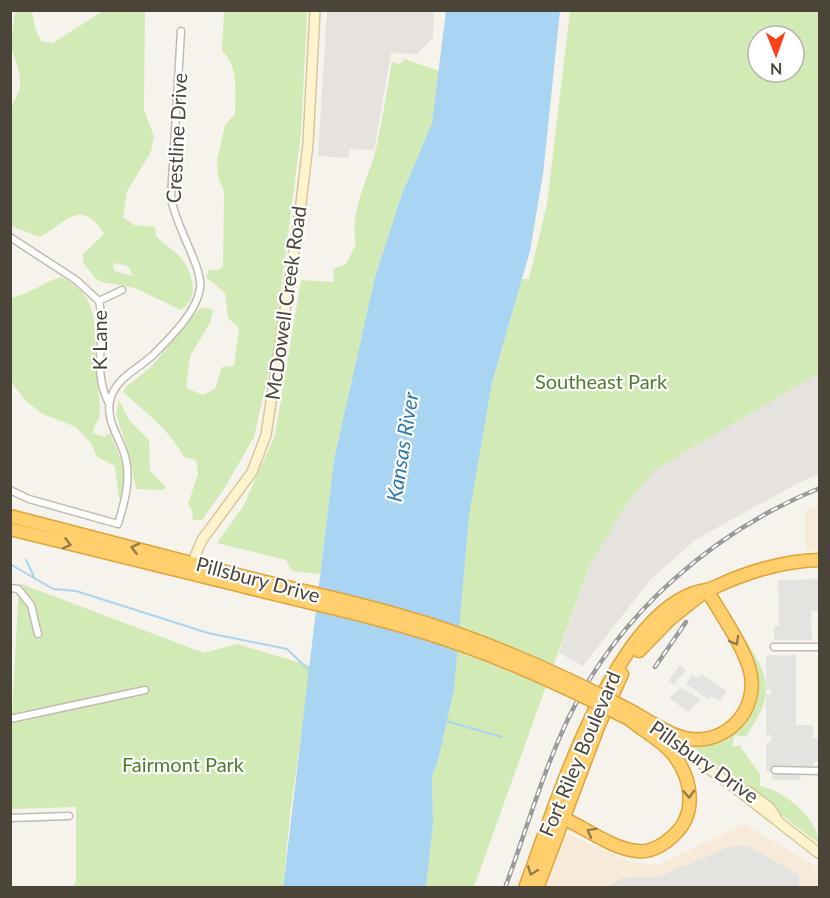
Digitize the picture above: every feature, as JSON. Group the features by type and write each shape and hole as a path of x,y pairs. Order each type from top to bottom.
{"highway":[{"name":"Pillsbury Drive","path":"10,516 190,568"},
{"name":"Pillsbury Drive","path":"10,529 248,582 423,632 479,651 631,716"},
{"name":"Fort Riley Boulevard","path":"525,888 616,684 648,640 707,590 747,572 778,564 819,560"},
{"path":"631,716 678,736 697,739 718,736 737,724 745,713 753,683 749,665 707,590"},
{"path":"558,817 614,844 638,851 655,848 682,828 690,799 688,780 672,753 631,716"},
{"name":"Fort Riley Boulevard","path":"537,888 558,817"}],"street":[{"name":"McDowell Creek Road","path":"190,568 202,540 249,479 266,435 308,144 315,10"},
{"name":"Crestline Drive","path":"110,402 113,390 123,378 153,355 186,317 196,302 200,288 199,277 174,216 171,197 181,30"},
{"path":"10,237 76,280 99,301"},
{"name":"K Lane","path":"110,402 100,381 102,323 99,301 122,290"},
{"path":"10,490 29,500 118,524 128,486 127,467 109,414 110,402"},
{"path":"10,588 18,589 31,605 38,634"},
{"path":"774,647 819,647"},
{"path":"10,719 145,690"},
{"name":"Pillsbury Drive","path":"631,716 766,814 777,819 819,854"},
{"path":"775,770 819,771"},
{"path":"10,818 69,816"}],"shaded area":[{"path":"327,11 434,11 433,38 417,54 391,53 374,150 349,149 349,158 318,156"},
{"path":"819,373 819,474 798,483 695,540 650,580 583,666 559,653 588,569 625,506 655,470"},
{"path":"819,505 819,551 805,551 805,511"},
{"path":"819,579 819,611 811,611 812,640 774,640 774,626 779,626 778,580"},
{"path":"766,655 796,655 796,725 813,725 813,738 819,738 819,762 814,762 814,774 801,774 800,780 772,780 772,772 766,772 766,743 771,742 771,735 766,735 766,694 771,694 771,689 766,689"},
{"path":"680,665 686,670 674,685 668,681"},
{"path":"692,674 698,678 701,674 727,691 720,701 711,696 708,699 686,684"},
{"path":"681,687 701,700 688,712 669,698"},
{"path":"744,824 819,868 819,887 542,888 565,833 631,862 658,865"},
{"path":"731,846 748,846 799,875 799,887 608,887 622,878 658,877"}],"green space":[{"path":"15,11 32,11 35,28 41,41 53,43 103,11 145,11 144,110 154,136 151,152 127,191 123,217 134,225 155,227 156,236 186,265 192,279 193,293 187,305 181,310 135,288 102,282 95,278 83,262 83,254 104,234 88,217 73,216 40,237 11,226 11,108 20,88 20,76 11,45","holes":["115,263 128,266 133,276 115,271 113,266"]},
{"path":"224,11 307,11 301,133 273,353 254,437 224,489 202,520 193,520 192,510 188,504 198,474 196,460 184,457 172,438 123,392 151,367 200,308 213,309 210,323 190,356 186,388 203,395 215,389 222,367 234,366 239,328 228,318 225,293 206,277 209,270 219,270 223,266 224,192 218,176 217,161 225,125 235,114 234,72 222,51"},
{"name":"Southeast Park","path":"570,11 819,11 819,373 655,470 625,506 588,569 474,887 426,888 433,824 432,776 438,761 454,690 469,516 492,383 522,279 529,279 547,204"},
{"path":"405,59 439,71 432,123 402,194 375,277 334,459 320,574 292,571 286,560 217,543 243,507 275,435 301,280 334,282 333,269 346,264 356,244 357,208 376,149 392,62 399,64"},
{"path":"60,277 82,292 93,313 100,412 93,433 104,437 110,433 124,474 122,498 119,498 115,466 97,457 91,443 76,427 41,413 26,401 11,382 10,298"},
{"path":"119,400 129,420 149,440 150,471 166,487 163,490 136,489 128,450 116,415"},
{"name":"Fairmont Park","path":"19,583 204,653 237,644 311,666 290,814 283,887 72,887 76,882 76,807 11,809 11,735"},
{"path":"726,614 755,655 765,679 766,691 764,703 746,737 735,735 732,747 739,745 760,774 760,786 779,793 807,816 817,834 819,844 690,745 714,743 730,736 743,724 754,706 757,693 753,666"}],"water":[{"name":"Kansas River","path":"446,11 560,11 543,174 530,251 492,383 469,516 454,690 438,761 432,776 433,824 426,887 283,888 334,459 375,277 402,194 432,123"}],"waterway":[{"path":"26,560 35,579"},
{"path":"10,564 53,589 76,591 208,633 287,649 311,672"},
{"path":"446,721 502,737"}],"railway":[{"path":"505,888 543,780 569,717 590,679 614,643 642,610 707,552 743,527 820,488"},
{"path":"655,667 686,622"}]}
